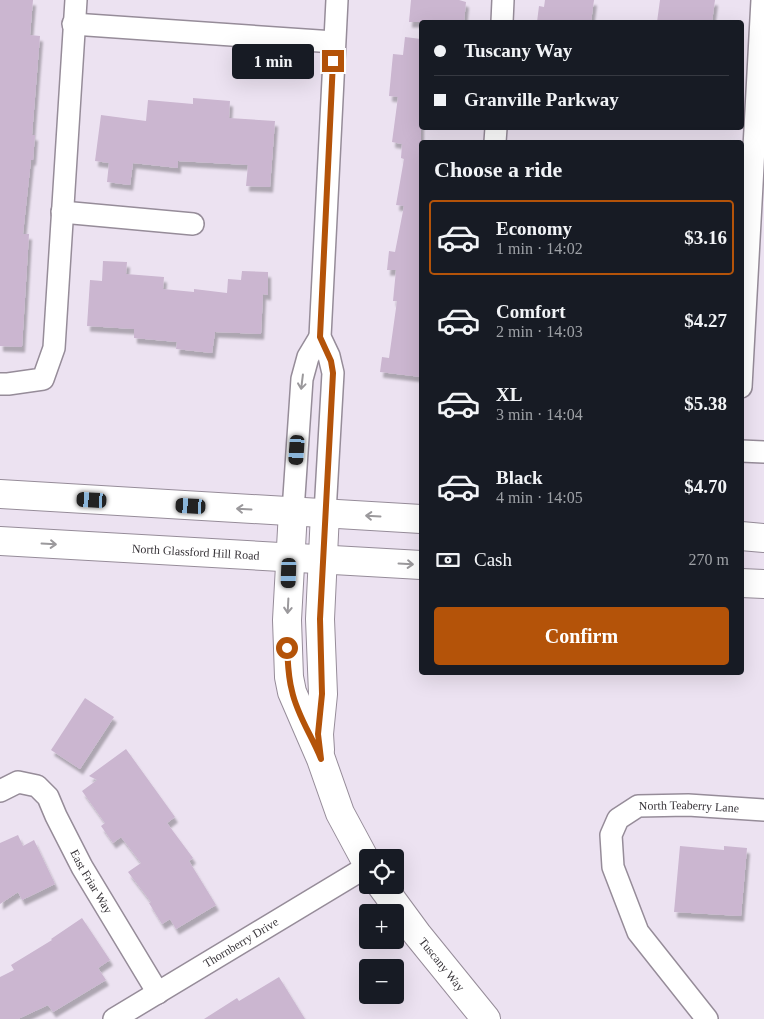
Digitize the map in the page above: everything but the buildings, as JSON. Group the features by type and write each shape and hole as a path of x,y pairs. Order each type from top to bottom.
{"main road":[{"path":"0,494 419,519"},
{"path":"293,511 287,620 289,677 297,708 321,759 340,813 359,849"},
{"path":"321,759 318,734 322,694 320,641 325,513"},
{"path":"744,536 764,538"},
{"name":"North Glassford Hill Road","path":"0,541 419,565"},
{"path":"744,583 764,584"},
{"name":"Tuscany Way","path":"388,894 417,934 486,1019"}],"street":[{"path":"0,384 43,379 54,348 76,0"},
{"path":"325,513 333,373 331,361 320,337 337,0"},
{"path":"502,20 504,0"},
{"path":"744,332 762,0"},
{"path":"73,24 334,42"},
{"path":"62,212 194,224"},
{"path":"293,511 302,379 308,357 320,337"},
{"path":"744,451 764,452"},
{"name":"East Friar Way","path":"9,786 37,786 48,797 82,867 158,993"},
{"name":"North Teaberry Lane","path":"707,1019 638,932 613,867 611,835 618,819 638,806 688,805 764,810"},
{"name":"Thornberry Drive","path":"114,1019 359,871"}],"route":[{"path":"287,648 292,692 297,708 321,759 318,734 322,708 320,619 333,373 331,361 320,337 333,61"}]}
